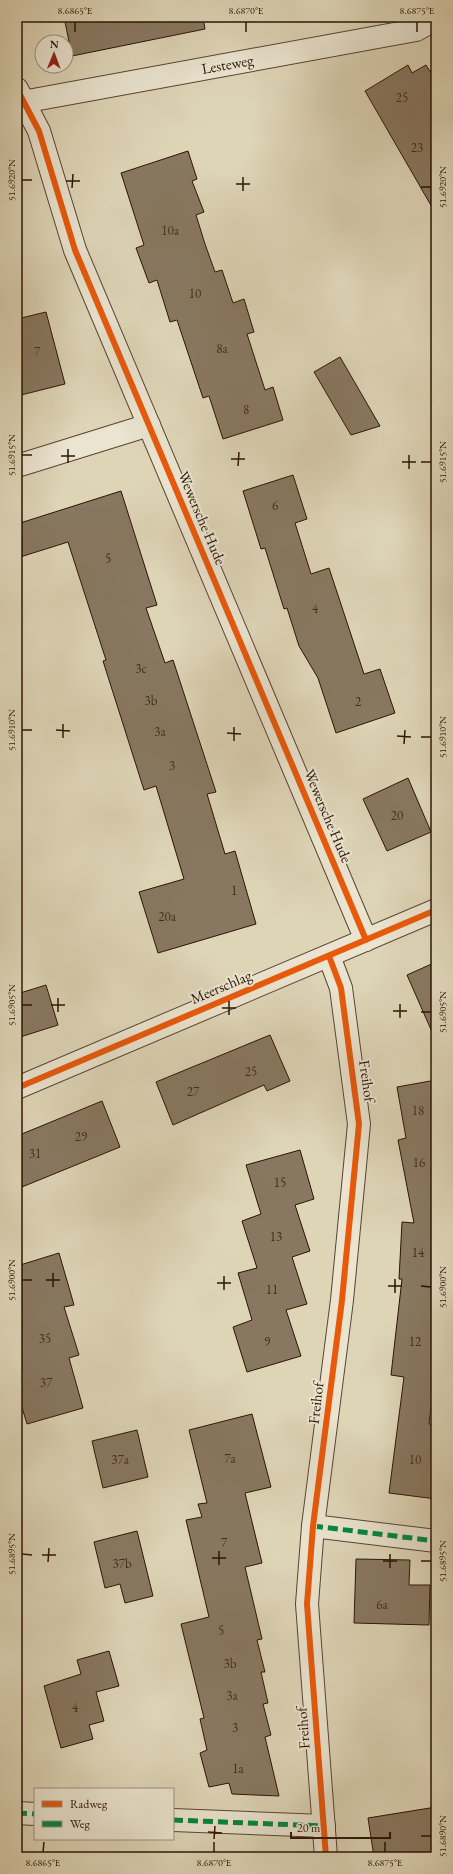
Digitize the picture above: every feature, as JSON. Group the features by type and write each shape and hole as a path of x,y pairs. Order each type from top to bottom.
{"street":[{"name":"Lesteweg","path":"20,98 416,30 436,19"},
{"name":"Wewersche Hude","path":"20,98 39,131 75,250 366,940"},
{"path":"17,466 149,425"},
{"name":"Meerschlag","path":"17,1088 436,910"},
{"name":"Freihof","path":"326,1857 307,1604 314,1526 342,1300 359,1124 341,988 329,956"},
{"path":"314,1526 436,1541"},
{"path":"17,1813 34,1814"},
{"path":"174,1820 324,1826"}],"building":[{"path":"64,17 203,17 205,29 74,56 74,34 67,34"},
{"path":"408,65 412,73 426,65 436,81 436,214 365,91"},
{"path":"188,151 197,179 192,181 204,212 196,215 205,244 215,272 222,270 233,303 244,299 254,332 247,334 265,390 273,387 283,420 223,439 209,396 203,398 177,320 170,322 157,280 149,283 136,248 144,245 121,173"},
{"path":"46,312 65,384 17,396 17,319"},
{"path":"340,357 380,426 351,435 314,372"},
{"path":"293,475 307,519 295,523 311,574 329,568 364,674 380,669 395,713 336,733 318,678 299,646 287,608 284,609 265,548 261,549 243,491"},
{"path":"121,491 157,605 146,608 165,663 173,660 216,792 207,794 225,854 235,851 256,924 158,953 139,892 184,879 156,786 144,790 103,661 106,660 68,542 17,558 17,524"},
{"path":"408,778 431,832 387,851 363,799"},
{"path":"436,962 436,1041 407,975"},
{"path":"46,985 58,1025 17,1038 17,994"},
{"path":"270,1035 290,1081 267,1091 264,1085 173,1125 156,1082"},
{"path":"436,1080 436,1364 429,1424 436,1424 436,1499 389,1493 404,1377 391,1375 402,1279 399,1279 402,1222 414,1223 398,1140 406,1138 397,1087"},
{"path":"102,1101 120,1147 17,1189 17,1136"},
{"path":"300,1150 314,1199 295,1205 310,1251 292,1257 307,1304 286,1310 301,1356 247,1372 233,1327 252,1320 238,1273 257,1268 242,1221 261,1214 246,1165"},
{"path":"59,1253 74,1305 64,1307 79,1355 69,1358 83,1408 27,1424 17,1391 17,1266"},
{"path":"252,1414 271,1487 245,1493 262,1563 245,1567 262,1639 257,1640 265,1672 261,1672 268,1703 263,1704 271,1735 265,1737 279,1796 232,1794 229,1783 209,1787 200,1753 207,1750 200,1719 204,1718 181,1624 209,1617 186,1520 202,1517 198,1504 207,1503 189,1430"},
{"path":"137,1430 148,1477 103,1488 92,1441"},
{"path":"137,1531 153,1596 125,1603 120,1584 105,1588 94,1542"},
{"path":"356,1559 410,1560 409,1585 430,1585 429,1625 354,1623"},
{"path":"109,1651 119,1686 96,1692 104,1721 89,1725 93,1739 61,1748 44,1686 81,1674 77,1660"},
{"path":"436,1807 436,1857 374,1857 368,1818"}],"marked path":[{"path":"313,1526 436,1541"},
{"path":"17,1813 34,1814"},
{"path":"174,1820 324,1826"}],"cycle path":[{"path":"17,89 39,131 75,250 366,940"},
{"path":"17,1088 436,910"},
{"path":"326,1857 307,1604 313,1526 342,1300 359,1124 341,988 329,956"}]}
